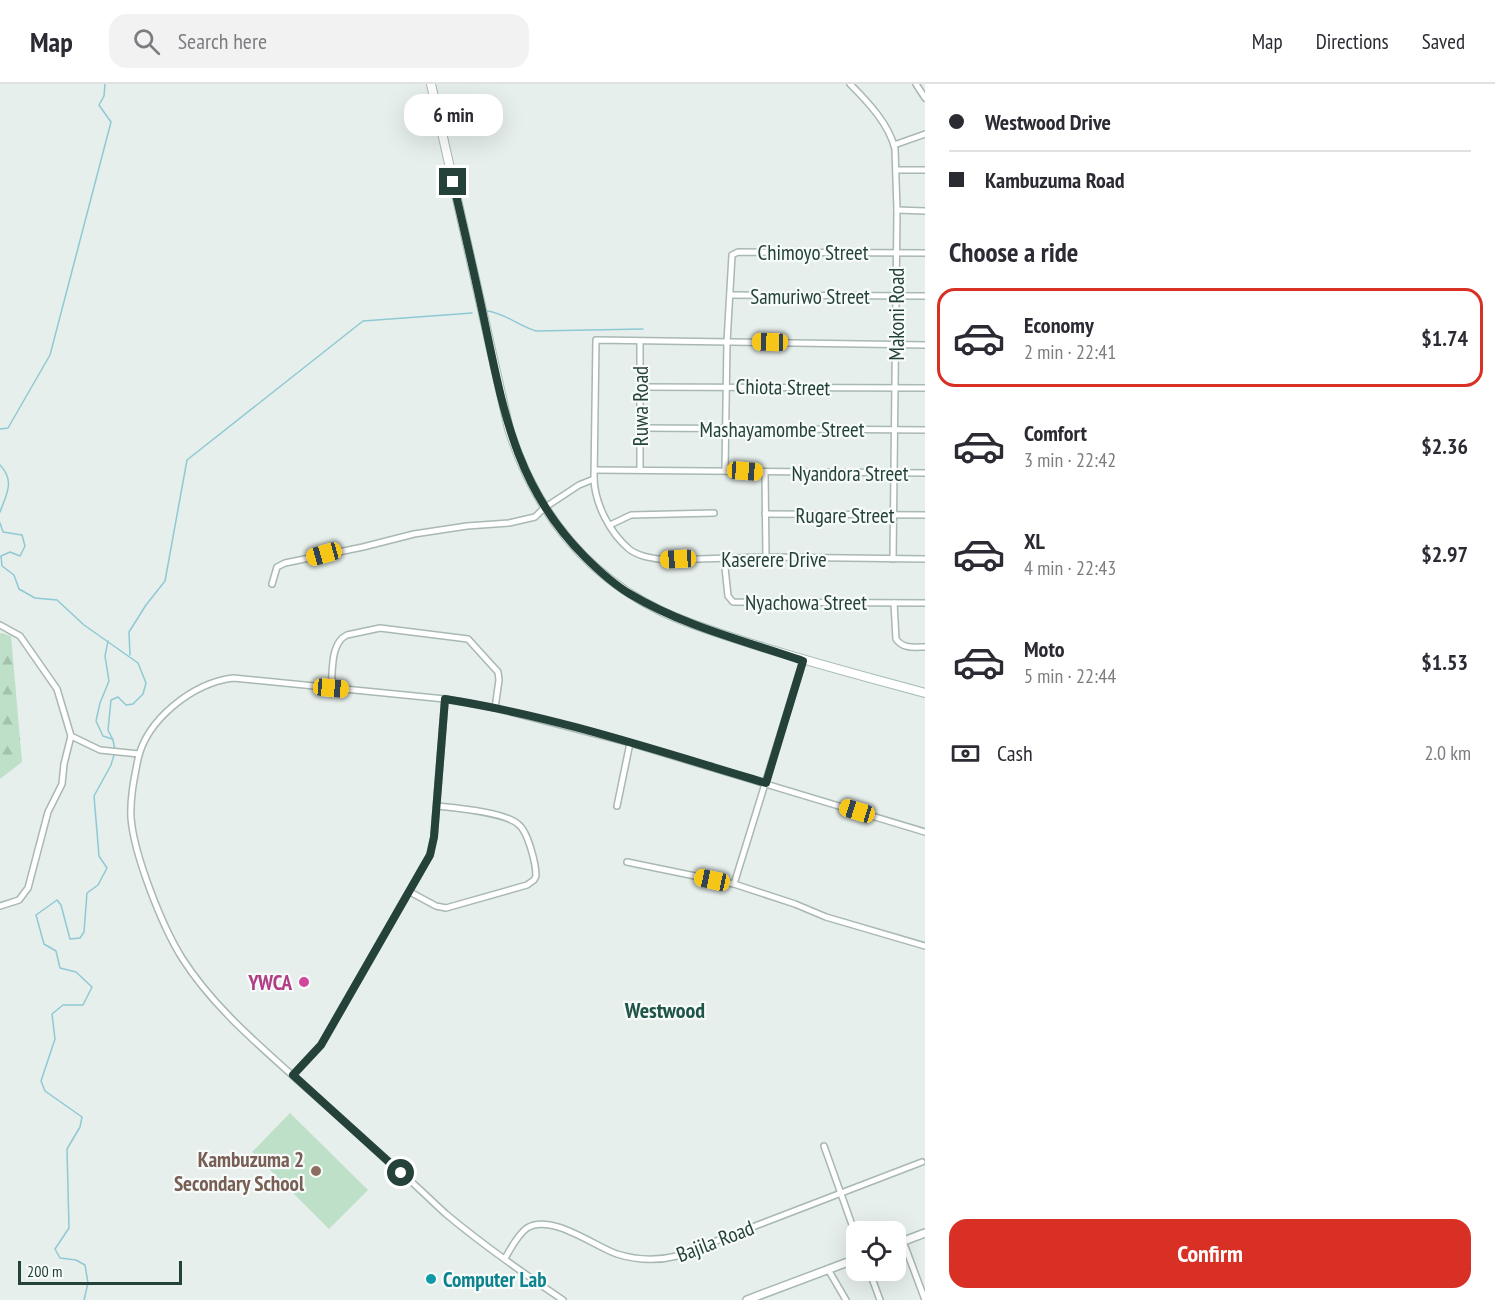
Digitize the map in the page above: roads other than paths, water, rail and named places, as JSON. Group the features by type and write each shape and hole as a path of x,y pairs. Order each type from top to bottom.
{"main road":[{"path":"431,84 502,402 522,465 544,508 571,543 603,575 631,595 688,623 803,661 925,693"}],"street":[{"name":"Makoni Road","path":"849,84 870,105 894,145 897,170 893,559"},
{"path":"916,84 925,98"},
{"path":"894,145 925,134"},
{"path":"897,170 925,170"},
{"path":"897,210 925,211"},
{"name":"Chimoyo Street","path":"730,295 730,257 738,252 925,253"},
{"path":"725,470 730,295"},
{"name":"Samuriwo Street","path":"730,295 925,296"},
{"name":"Kaserere Drive","path":"640,342 596,340 594,479 597,501 610,525 630,549 645,556 665,560 765,557 925,559"},
{"path":"640,342 925,345"},
{"name":"Ruwa Road","path":"640,342 640,470"},
{"name":"Chiota Street","path":"640,387 925,388"},
{"name":"Mashayamombe Street","path":"640,428 925,430"},
{"name":"Nyandora Street","path":"595,470 925,473"},
{"path":"765,472 765,557"},
{"path":"272,584 277,567 285,563 414,534 535,517 544,508 579,485 594,479"},
{"path":"610,525 631,515 714,513"},
{"name":"Rugare Street","path":"765,514 925,515"},
{"name":"Nyachowa Street","path":"724,558 727,592 733,602 925,603"},
{"path":"894,603 896,639 908,647 925,647"},
{"path":"0,625 20,636 57,688 71,736 62,784 48,812 28,888 19,900 0,906"},
{"path":"331,688 336,646 342,637 380,628 447,636 471,641 495,667 499,675 495,708"},
{"path":"734,884 803,661"},
{"path":"563,1300 444,1212 219,1005 189,969 169,935 146,874 133,828 132,797 139,754 151,731 167,712 188,695 215,682 242,678 445,699 495,708 630,743 925,832"},
{"path":"293,1075 321,1045 432,850 445,699"},
{"path":"71,736 95,749 111,753 139,754"},
{"path":"617,806 630,743"},
{"path":"410,892 436,906 452,908 527,885 536,876 526,836 517,822 485,813 437,806"},
{"path":"627,862 734,884 826,917 925,946"},
{"path":"824,1146 851,1221"},
{"name":"Bajila Road","path":"505,1258 521,1234 527,1228 535,1225 556,1226 619,1255 664,1259 922,1162"},
{"path":"906,1240 925,1233"},
{"path":"906,1258 925,1300"},
{"path":"747,1300 846,1263"},
{"path":"829,1270 846,1300"},
{"path":"873,1281 880,1300"}],"waterway":[{"path":"0,429 8,428 50,355 111,122 99,105 104,96 105,84"},
{"path":"487,311 500,314 536,331 643,329"},
{"path":"130,655 129,632 165,581 187,460 363,321 472,313"},
{"path":"0,465 5,471 8,482 7,493 0,512"},
{"path":"0,523 3,532 22,535 25,546 20,556 10,552 1,556 2,566 14,575 19,589 35,598 57,600 84,625 138,663 146,683 143,694 133,704 126,705 118,697 111,700 108,730 115,750"},
{"path":"108,641 105,656 109,681 96,721 103,736 112,739"},
{"path":"84,1300 88,1283 85,1265 76,1260 60,1258 55,1249 69,1228 67,1149 80,1127 82,1117 45,1091 41,1081 55,1039 52,1014 63,1005 83,1005 92,987 76,972 60,968 56,951 44,944 36,915 57,900 61,905 70,939 80,938 84,932 87,893 98,885 107,868 99,856 94,796 114,755"}],"place":[{"name":"YWCA","path":"304,982"},
{"name":"Kambuzuma 2 Secondary School","path":"316,1171"},
{"name":"Computer Lab","path":"431,1279"}],"district":[{"name":"Westwood","path":"665,1010"}]}
